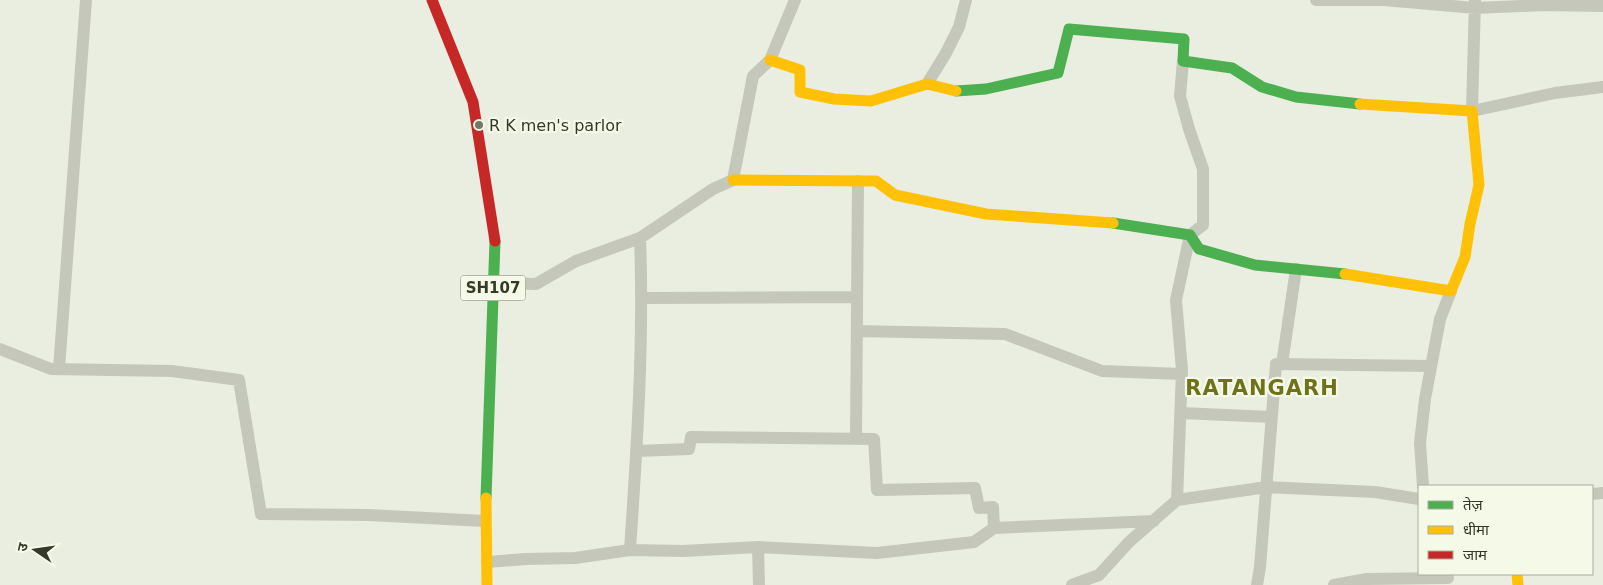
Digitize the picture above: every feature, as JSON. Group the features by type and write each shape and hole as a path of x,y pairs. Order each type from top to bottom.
{"street":[{"path":"59,369 86,0"},
{"name":"SH107","path":"432,0 473,102 495,240 485,520 487,585"},
{"path":"733,180 753,76 770,60 795,0"},
{"path":"927,84 960,27 966,0"},
{"path":"1316,0 1603,6"},
{"path":"1423,485 1420,443 1425,398 1440,319 1465,257 1479,185 1472,111 1475,4"},
{"path":"770,60 800,70 800,92 834,99 871,101 927,84 960,92 986,89 1058,73 1069,29 1184,39 1180,96 1189,130 1203,169 1203,225 1190,235 1176,300 1182,374 1177,500"},
{"path":"1182,62 1232,68 1262,86 1296,97 1382,106 1472,111 1555,93 1603,87"},
{"path":"493,283 536,284 576,262 640,238 713,189 733,180 876,181 895,195 986,214 1109,222 1190,235"},
{"path":"856,439 858,181"},
{"path":"1190,235 1198,250 1255,265 1337,273 1451,290"},
{"path":"630,550 637,451 642,298 640,238"},
{"path":"1282,364 1296,269"},
{"path":"642,298 857,297"},
{"path":"857,331 1005,334 1102,371 1182,374"},
{"path":"0,349 51,368 172,371 239,380 262,514 368,514 485,520"},
{"path":"1257,585 1276,364 1431,366"},
{"path":"1180,414 1271,417"},
{"path":"637,451 689,450 692,437 874,439 876,490 975,488 979,508 993,507 994,528"},
{"path":"1072,585 1100,575 1129,542 1177,500 1266,487 1375,492 1418,499"},
{"path":"487,562 576,558 630,550 683,551 758,547 876,553 974,542 994,528 1154,520"},
{"path":"758,547 758,585"},
{"path":"1334,585 1367,579 1448,579"}],"traffic: fast":[{"path":"956,91 986,89 1058,73 1069,29 1184,39 1183,61 1232,68 1262,87 1296,97 1360,104"},
{"path":"1113,223 1190,235 1199,249 1255,265 1345,274"},
{"path":"486,498 495,241"}],"traffic: slow":[{"path":"770,60 800,70 800,92 834,99 871,101 927,84 956,91"},
{"path":"1345,274 1451,291 1465,257 1479,185 1472,111 1360,104"},
{"path":"733,180 876,181 895,195 986,214 1113,223"},
{"path":"486,498 487,585"},
{"path":"1517,575 1518,585"}],"traffic: jam":[{"path":"432,0 473,102 495,241"}],"place":[{"name":"R K men's parlor","path":"479,125"}],"district":[{"name":"RATANGARH","path":"1262,388"}]}
